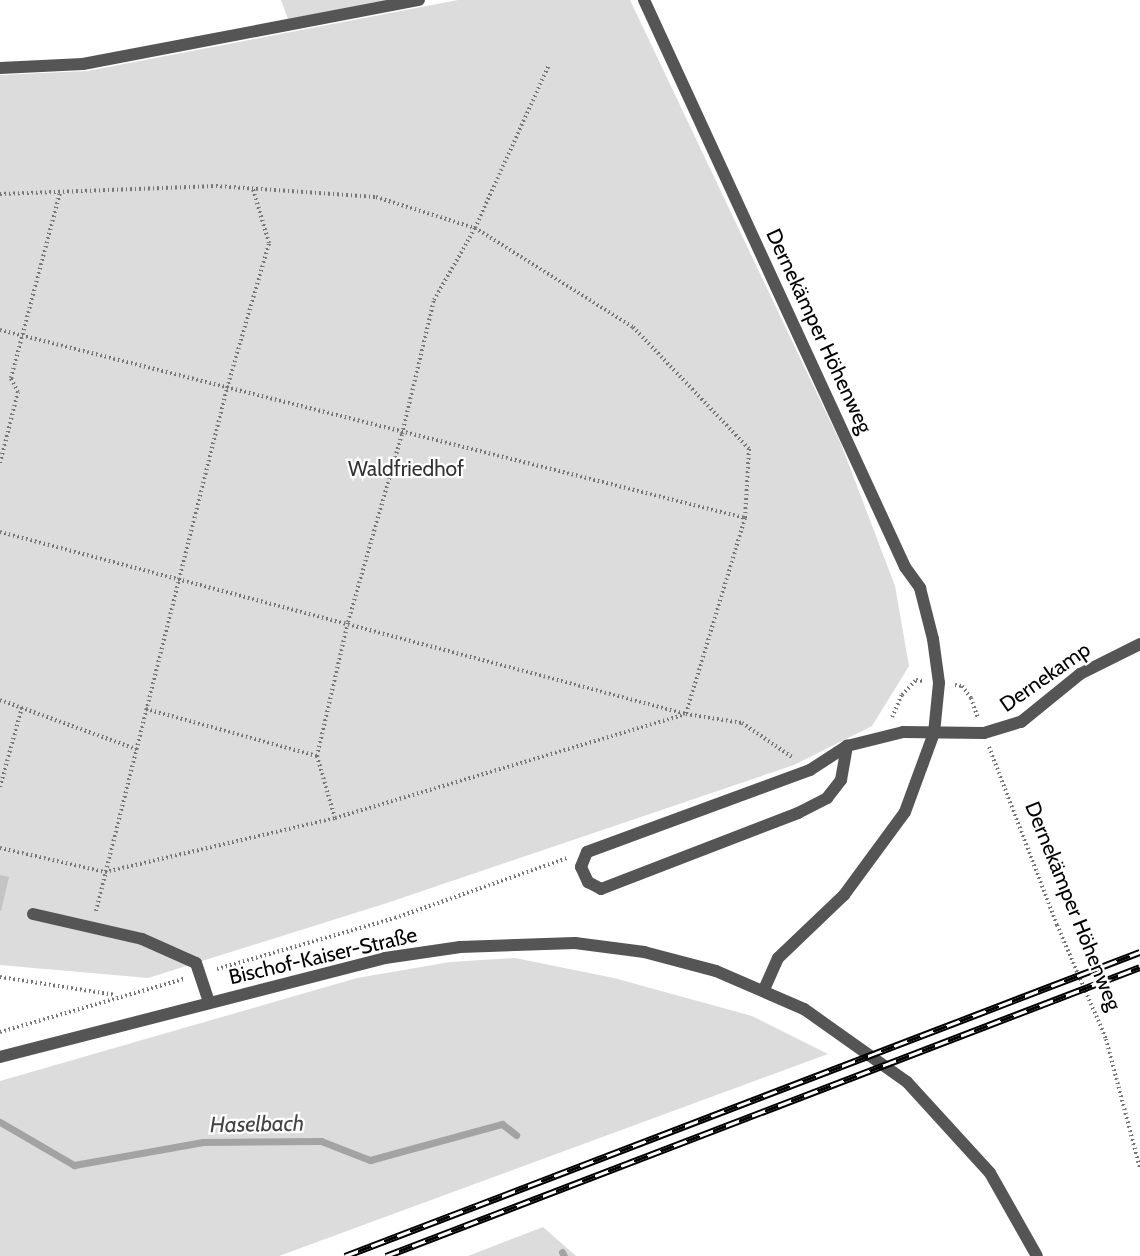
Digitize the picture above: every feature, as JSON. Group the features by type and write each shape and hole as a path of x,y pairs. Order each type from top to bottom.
{"street":[{"path":"0,68 83,64 419,0"},
{"name":"Dernekämper Höhenweg","path":"644,0 905,567 920,588 933,639 939,683 934,733 905,812 844,895 778,958 764,990"},
{"name":"Dernekamp","path":"934,733 984,733 1022,722 1080,674 1140,644"},
{"path":"848,746 841,780 827,798 798,813 601,889 588,882 581,867 587,852 810,770 848,746 903,732 934,733"},
{"path":"33,915 142,939 196,963 209,1002"},
{"name":"Bischof-Kaiser-Straße","path":"0,1057 385,958 460,947 575,943 644,952 716,971 804,1009 907,1082 990,1173 1036,1256"}],"path":[{"path":"335,818 317,756 348,622 402,434 434,300 475,228 549,65"},
{"path":"0,194 216,186 376,197 475,228 633,327 749,449 745,518 686,714"},
{"path":"92,928 227,388 269,243 253,189"},
{"path":"0,463 18,392 11,378 60,192"},
{"path":"0,330 402,434 745,518"},
{"path":"0,532 180,577 686,714 742,723 810,770"},
{"name":"Dernekämper Höhenweg","path":"883,737 902,695 916,680 962,686 971,698 1057,925 1106,1039 1140,1169"},
{"path":"0,700 136,749"},
{"path":"0,787 22,707"},
{"path":"146,709 317,756"},
{"path":"0,848 105,873 335,818 686,714"},
{"path":"0,1032 395,918 587,852"},
{"path":"0,977 120,996"}],"green space":[{"path":"281,0 387,0 288,19"},
{"name":"Waldfriedhof","path":"458,0 630,0 841,444 895,586 909,666 872,726 794,765 387,903 148,978 0,965 0,75 87,71"},
{"path":"515,958 614,978 752,1016 828,1054 279,1256 0,1256 0,1081 357,978 450,962"},
{"path":"543,1227 576,1256 468,1256"}],"building":[{"path":"0,875 9,877 1,911 0,911"}],"waterway":[{"name":"Haselbach","path":"0,1122 74,1165 203,1142 321,1141 370,1160 502,1124 516,1135"},
{"name":"Haselbach","path":"562,1252 564,1256"}],"railway":[{"path":"345,1256 1140,952"},
{"path":"386,1256 1140,967"}]}
